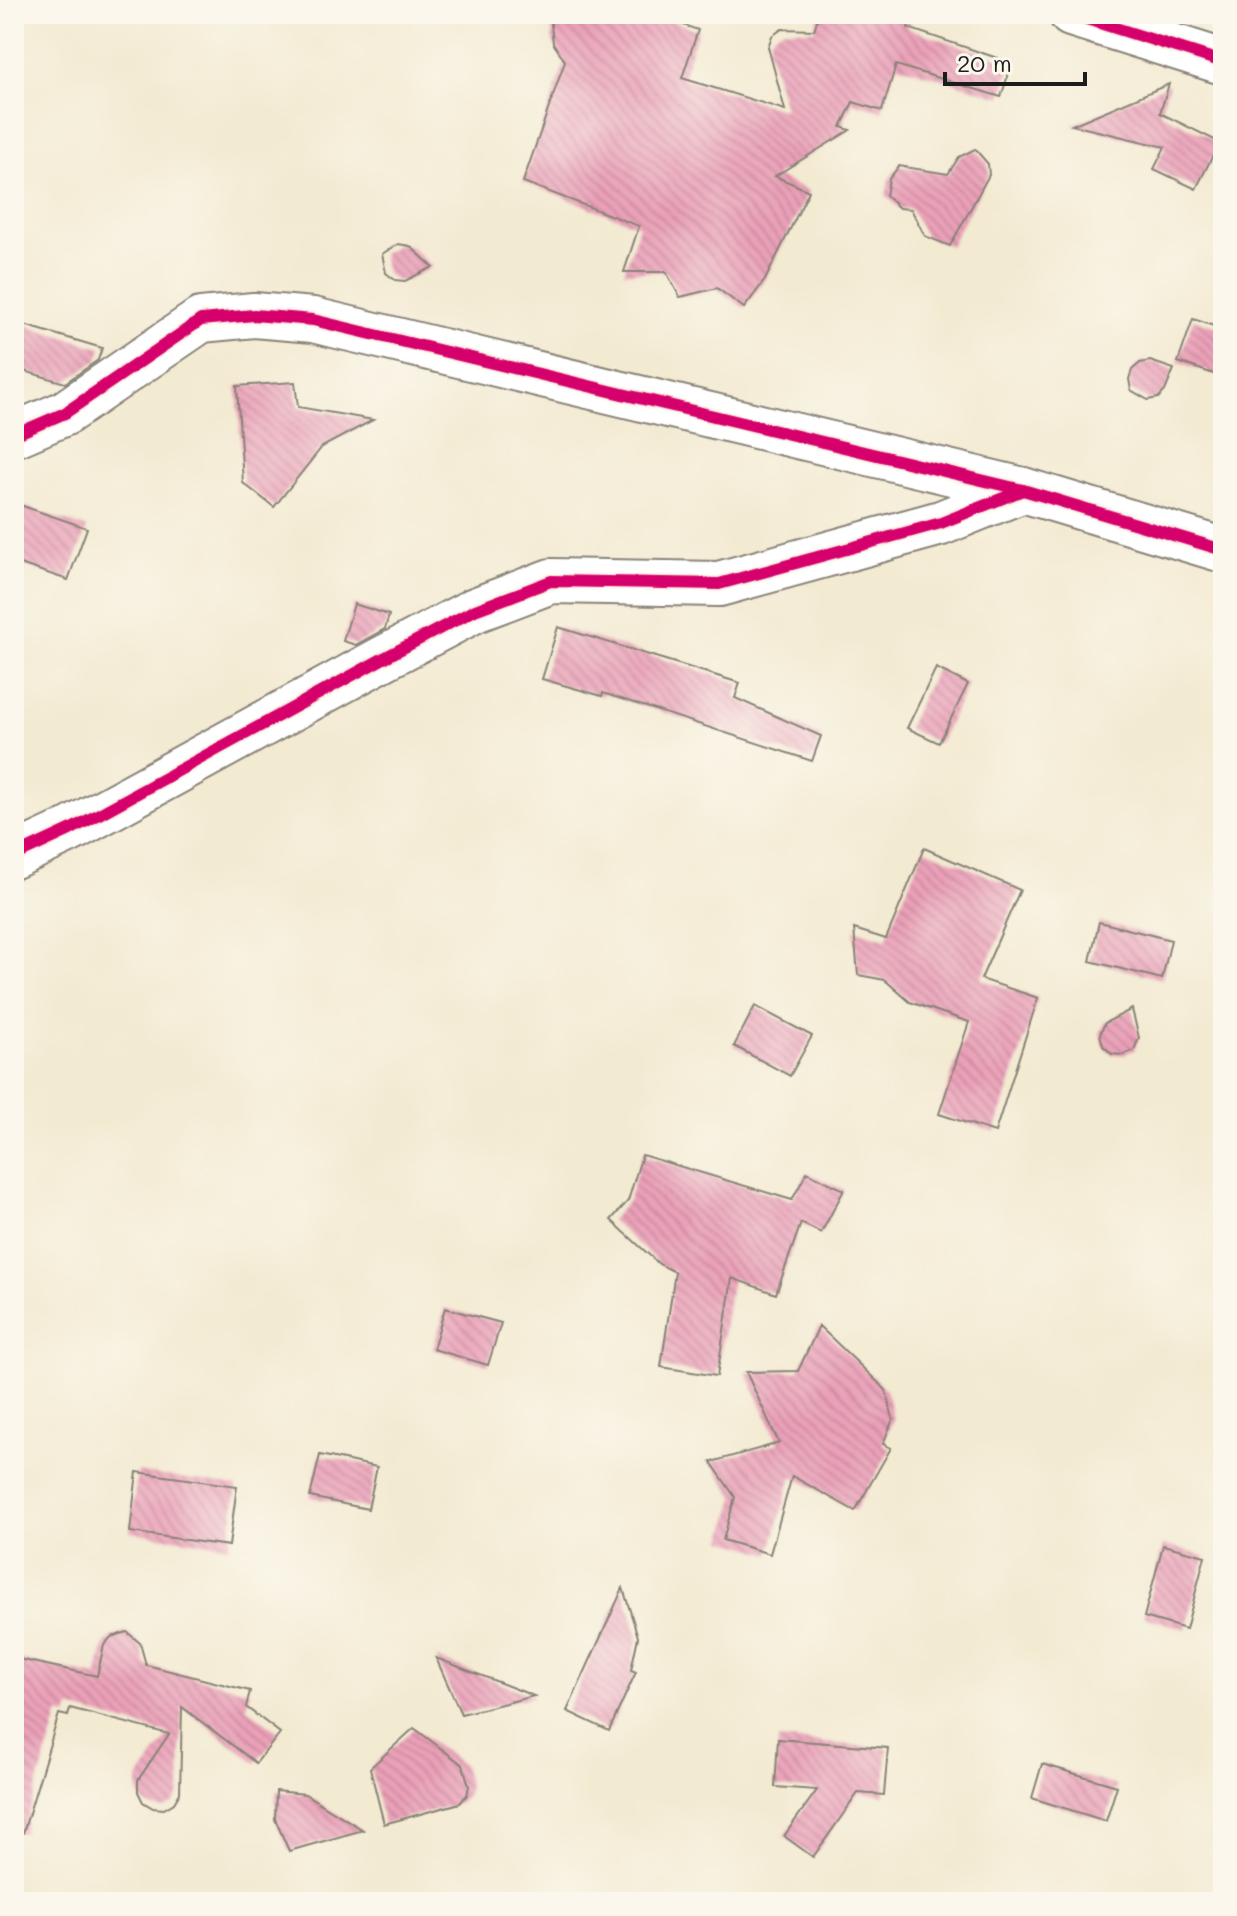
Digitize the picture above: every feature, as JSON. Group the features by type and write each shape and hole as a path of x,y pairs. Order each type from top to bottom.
{"street":[{"path":"1071,14 1223,62"},
{"path":"14,435 65,413 201,320 254,315 313,320 1023,490 1223,550"},
{"path":"14,856 70,830 475,610 551,581 719,584 941,523 1023,490"}],"building":[{"path":"550,14 652,14 698,30 682,78 785,110 768,47 772,36 782,29 814,30 819,14 913,14 908,28 1012,63 1001,97 896,65 882,111 853,102 841,127 850,130 775,176 809,191 765,280 744,308 717,288 680,297 666,272 624,272 639,226 523,182 565,61 553,43"},
{"path":"1169,84 1160,113 1223,144 1222,160 1212,157 1196,189 1154,169 1165,147 1072,125"},
{"path":"975,149 988,164 989,175 950,246 925,236 911,209 899,208 886,196 889,179 899,166 948,174 959,157"},
{"path":"398,244 410,246 433,267 405,281 395,280 386,273 382,254"},
{"path":"1193,319 1223,329 1223,377 1178,362"},
{"path":"14,322 102,348 98,360 65,383 14,368"},
{"path":"1150,361 1174,369 1165,391 1158,398 1148,400 1131,390 1129,379 1132,370 1140,363"},
{"path":"295,382 298,407 373,420 322,447 274,507 243,483 237,386"},
{"path":"14,503 87,528 68,580 14,562"},
{"path":"354,604 389,615 385,629 356,645 343,641"},
{"path":"558,627 740,683 735,698 821,736 812,761 603,693 602,696 542,679"},
{"path":"936,668 968,684 939,743 907,728"},
{"path":"924,848 1020,890 981,979 1038,998 995,1132 939,1114 969,1022 910,1002 885,980 858,975 854,929 886,939"},
{"path":"1099,922 1171,940 1162,979 1090,961"},
{"path":"755,1006 812,1036 790,1076 734,1046"},
{"path":"1132,1009 1139,1038 1134,1050 1123,1055 1112,1054 1103,1046 1100,1034 1105,1023"},
{"path":"642,1155 792,1200 807,1172 844,1190 821,1233 801,1223 776,1294 732,1278 717,1376 661,1367 675,1272 659,1264 611,1220 628,1201"},
{"path":"445,1308 501,1323 488,1365 433,1349"},
{"path":"819,1326 886,1390 893,1419 883,1444 891,1448 855,1511 792,1476 770,1554 723,1540 735,1497 711,1462 779,1443 746,1372 798,1371"},
{"path":"320,1455 377,1467 368,1509 310,1497"},
{"path":"137,1472 237,1486 229,1546 130,1532"},
{"path":"1163,1545 1205,1556 1186,1629 1144,1617"},
{"path":"623,1588 638,1637 631,1670 636,1672 609,1731 567,1711"},
{"path":"127,1632 140,1643 146,1665 250,1691 246,1707 280,1733 256,1763 182,1707 180,1793 174,1803 164,1809 153,1808 143,1802 138,1792 138,1780 169,1734 70,1708 68,1716 59,1714 23,1833 14,1832 14,1658 97,1676 104,1645 111,1637"},
{"path":"436,1658 534,1696 461,1714"},
{"path":"414,1728 463,1765 469,1786 467,1795 460,1803 384,1824 370,1768"},
{"path":"778,1739 888,1748 884,1795 858,1793 813,1857 784,1836 817,1790 775,1787"},
{"path":"1042,1764 1117,1786 1106,1821 1032,1798"},
{"path":"276,1791 305,1794 363,1830 289,1851 275,1819"}],"cycle path":[{"path":"1071,14 1223,62"},
{"path":"14,435 65,413 201,320 254,315 313,320 1023,490 1223,550"},
{"path":"14,856 70,830 475,610 551,581 719,584 941,523 1023,490"}]}
